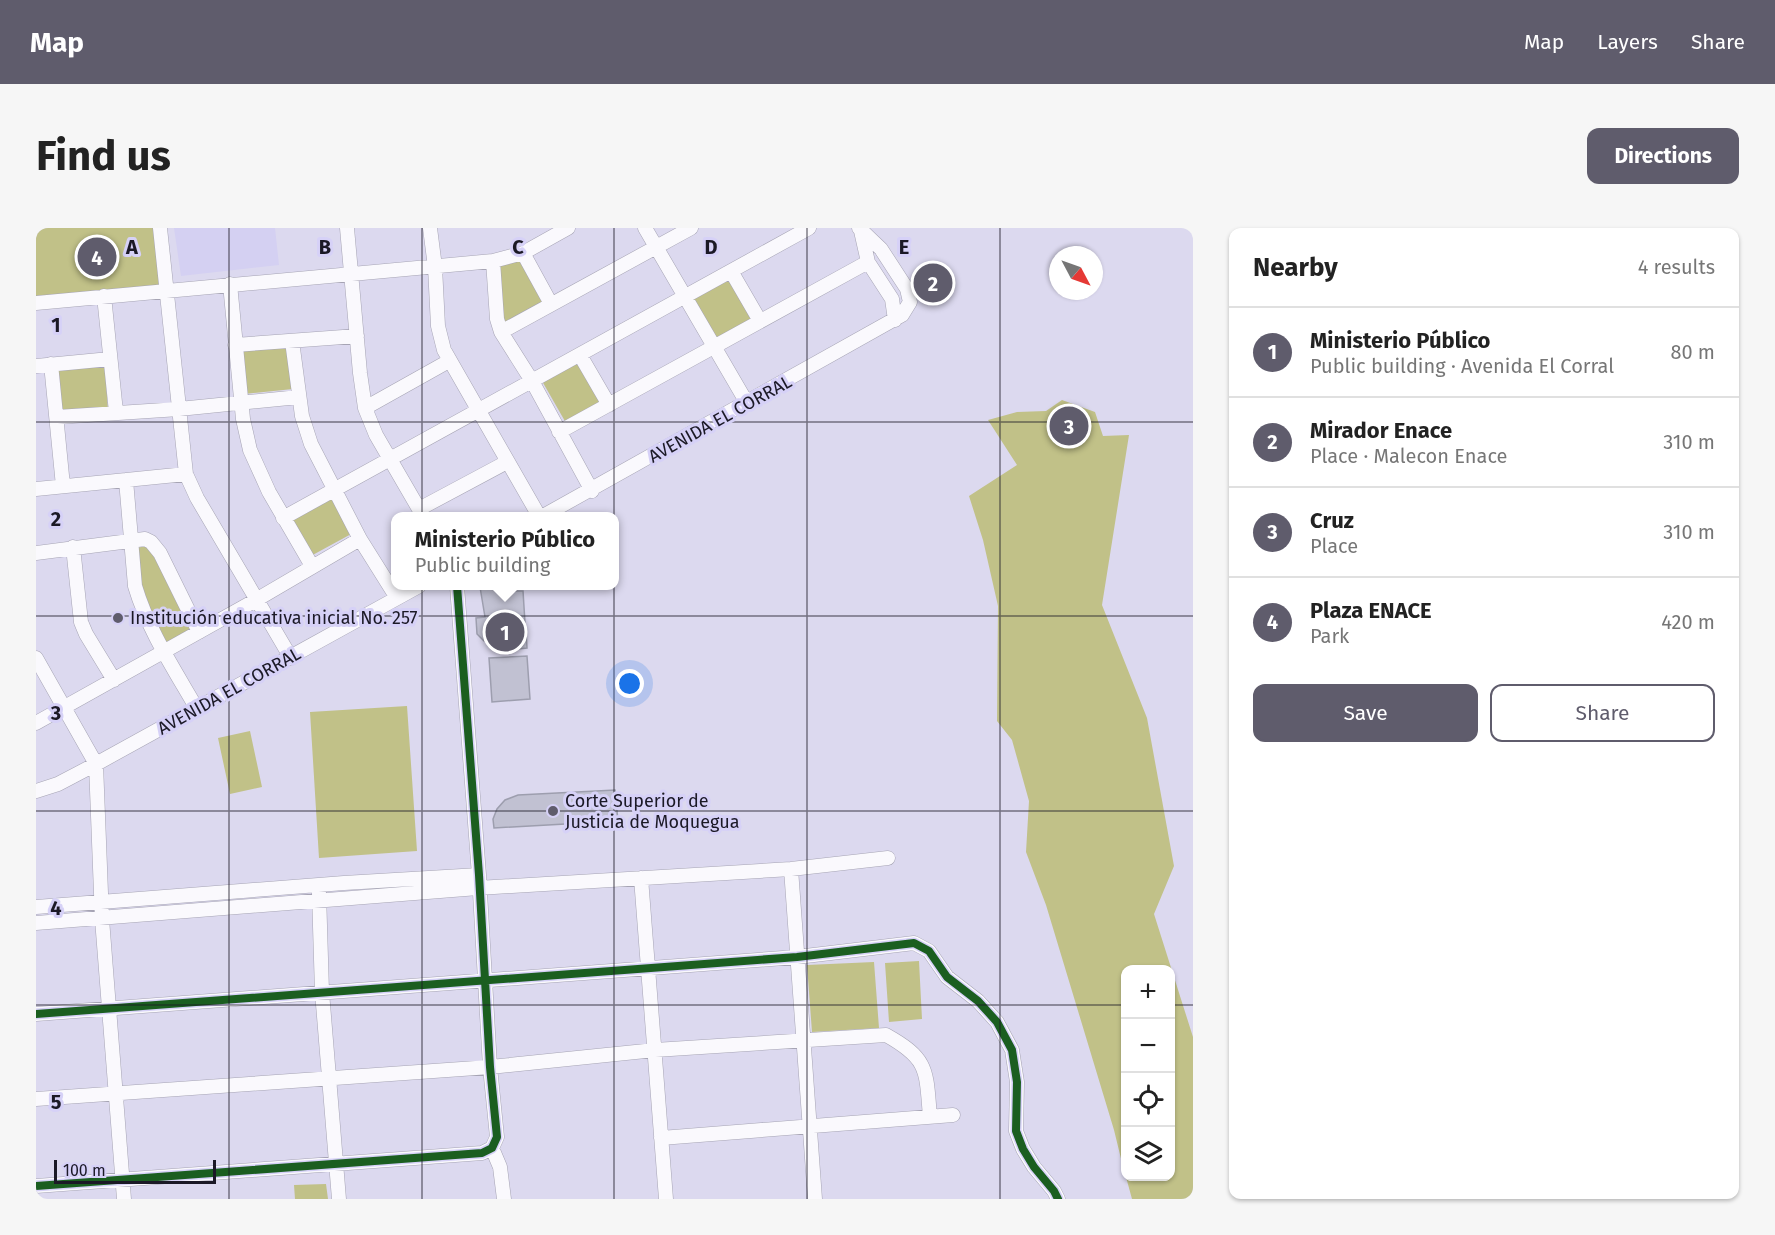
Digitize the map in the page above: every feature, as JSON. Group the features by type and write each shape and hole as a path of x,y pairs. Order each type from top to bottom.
{"street":[{"path":"160,228 186,474 197,498 291,658"},
{"path":"347,228 365,408 369,420 420,512"},
{"path":"430,228 435,267 438,327 444,350 507,462 538,512"},
{"path":"36,303 493,261 523,252 568,228"},
{"path":"645,228 747,403"},
{"path":"501,332 691,228"},
{"path":"283,518 808,228"},
{"path":"860,229 868,262 892,299 895,320"},
{"path":"860,229 881,249 909,295 908,308 895,320"},
{"path":"523,252 551,304"},
{"path":"493,261 497,319 501,332 532,381 592,491"},
{"path":"559,432 868,262"},
{"path":"731,271 760,321"},
{"path":"230,284 235,345 250,450 260,475 312,566"},
{"path":"104,296 116,412"},
{"name":"AVENIDA EL CORRAL","path":"549,512 592,491 895,320"},
{"path":"235,345 357,336"},
{"path":"292,341 299,397 310,444 360,539 391,588"},
{"path":"580,355 609,405"},
{"path":"36,366 110,358"},
{"path":"365,408 449,361"},
{"path":"51,364 63,486"},
{"path":"57,417 179,409 299,397"},
{"path":"423,512 507,462"},
{"path":"36,489 186,474"},
{"path":"126,480 135,586 145,615 197,709"},
{"path":"36,553 145,539 156,546 199,632"},
{"path":"36,723 360,539"},
{"path":"73,548 81,622 114,680"},
{"path":"392,590 397,598"},
{"name":"AVENIDA EL CORRAL","path":"36,791 58,784 96,764 411,590"},
{"path":"457,590 496,1137 492,1148 500,1167 504,1199"},
{"path":"36,658 96,764 102,919 124,1199"},
{"path":"36,907 318,885 641,878 790,869 888,858"},
{"path":"790,869 815,1199"},
{"path":"641,878 666,1199"},
{"path":"36,923 320,901 478,882"},
{"path":"318,885 322,992 339,1199"},
{"path":"36,1014 484,982 648,967 797,957 914,944 929,951 947,976 978,1001 997,1022 1012,1050 1017,1082 1016,1131 1034,1167 1058,1199"},
{"path":"36,1099 490,1067 655,1050 886,1035 914,1053 923,1066 930,1116"},
{"path":"662,1138 953,1115"},
{"path":"36,1186 482,1153 492,1148"}],"shaded area":[{"path":"174,228 275,228 279,265 181,276"}],"green space":[{"path":"36,228 155,228 160,285 36,298"},
{"path":"521,258 546,304 503,328 497,265"},
{"path":"730,274 755,320 714,343 688,299"},
{"path":"289,345 293,389 244,394 239,351"},
{"path":"577,361 601,403 566,423 542,381"},
{"path":"105,363 108,412 59,418 54,368"},
{"path":"1062,400 1095,412 1103,436 1129,435 1102,605 1147,718 1174,866 1154,914 1170,965 1121,965 1121,1159 1046,905 1026,852 1029,801 1012,740 997,721 998,606 983,540 969,496 1017,465 988,420 1017,412 1046,411"},
{"path":"333,496 353,533 309,557 288,521"},
{"path":"148,546 194,630 165,646 142,600 135,548"},
{"path":"407,706 417,851 319,858 310,712"},
{"path":"250,731 262,787 230,794 218,738"},
{"path":"919,961 922,1019 889,1022 885,963"},
{"path":"874,962 879,1028 812,1032 807,965"},
{"path":"1175,980 1193,1037 1193,1199 1132,1199 1127,1181 1175,1181"},
{"path":"326,1184 328,1199 295,1199 294,1185"}],"building":[{"path":"480,590 523,591 525,623 520,623 520,631 526,631 527,648 518,649 517,639 484,641 477,634 476,618 485,617"},
{"path":"527,656 530,699 492,702 489,658"},
{"path":"615,790 618,821 494,828 493,819 497,809 505,800 518,795"}],"cycle path":[{"path":"36,1186 482,1153 492,1148 497,1137 490,1067 479,875 457,590"},
{"path":"36,1014 797,957 914,943 929,951 947,977 978,1001 997,1022 1012,1050 1017,1082 1016,1131 1034,1167 1058,1199"}],"place":[{"name":"Plaza ENACE","path":"97,257"},
{"name":"Mirador Enace","path":"933,283"},
{"name":"Cruz","path":"1069,426"},
{"name":"Institución educativa inicial No. 257","path":"118,618"},
{"name":"Ministerio Público","path":"505,632"},
{"name":"Corte Superior de Justicia de Moquegua","path":"553,811"}]}
